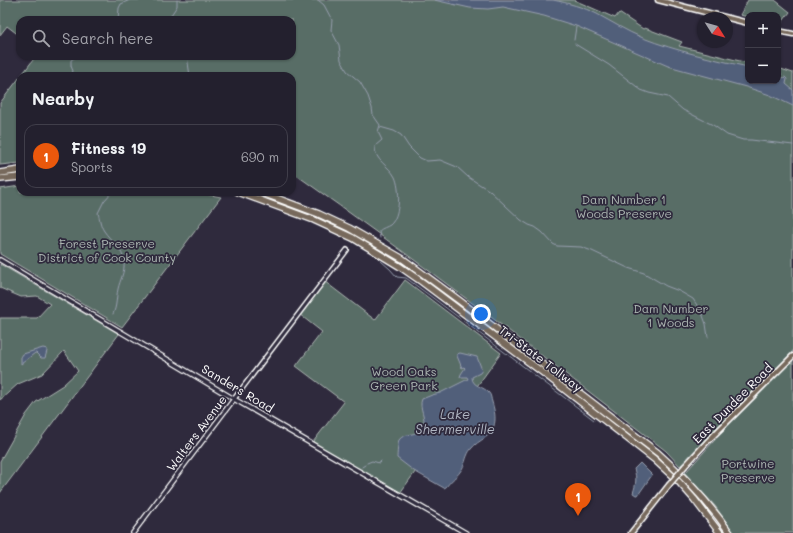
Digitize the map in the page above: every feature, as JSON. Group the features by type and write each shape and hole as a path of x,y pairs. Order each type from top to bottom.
{"highway":[{"path":"0,173 16,171"},
{"path":"0,179 16,177"},
{"name":"Tri-State Tollway","path":"249,196 307,217 353,238 422,282 546,375 654,459 679,482 720,533"},
{"name":"Tri-State Tollway","path":"271,196 319,214 349,228 386,248 427,275 658,453 684,477 730,533"}],"main road":[{"path":"658,0 745,22"},
{"path":"781,32 793,34"},
{"name":"Sanders Road","path":"0,260 234,399 466,533"},
{"name":"East Dundee Road","path":"631,533 685,466 793,356"},
{"name":"Walters Avenue","path":"133,533 234,399"}],"street":[{"name":"Walters Avenue","path":"234,399 347,250"}],"green space":[{"name":"Dam Number 1 Woods Preserve","path":"0,0 574,0 615,18 619,13 643,29 645,28 682,42 679,46 745,62 745,84 781,84 781,69 793,73 793,351 680,466 666,451 527,344 434,274 296,175 296,72 24,72 33,60 296,60 296,16 16,16 16,33 7,26 0,35"},
{"path":"748,0 775,0 790,12 781,24 781,12 745,12 745,16 740,15"},
{"path":"16,82 16,163 0,165 0,103"},
{"name":"Forest Preserve District of Cook County","path":"16,187 16,196 221,197 122,327 0,254 0,189"},
{"path":"0,264 119,334 0,493 0,461 26,415 36,402 63,385 78,371 64,351 42,374 18,384 0,400 0,318 37,318 50,304 37,296 21,297 0,288"},
{"name":"Wood Oaks Green Park","path":"405,280 501,353 400,493 313,442 344,402 296,366 322,332 299,314 324,281 375,320"},
{"name":"Portwine Preserve","path":"793,360 793,533 734,533 715,506 685,473 722,432"}],"water":[{"path":"434,0 553,0 575,6 597,14 643,38 656,43 745,66 745,84 781,84 781,79 785,77 787,79 786,84 793,90 793,106 770,95 746,87 668,66 576,26 544,16 503,7 488,9 470,8"},
{"path":"43,348 47,349 45,358 41,358 35,353 21,364 21,357 23,354"},
{"name":"Lake Shermerville","path":"460,353 477,357 482,370 480,373 472,377 476,385 490,394 495,421 489,434 471,449 460,471 444,488 414,471 397,458 398,446 401,438 418,432 423,427 424,420 421,406 422,399 440,393 468,379 467,377 460,377 465,368 462,368 457,356 457,354"},
{"path":"640,463 652,475 638,495 636,495 633,493 636,481 634,469"}],"waterway":[{"path":"118,16 121,4 130,0"},
{"path":"172,16 177,6 177,0"},
{"path":"318,0 324,5 332,20 331,30 339,45 341,60 347,71 360,82 368,96 373,115 380,125 378,132 382,140 375,146 375,151 379,159 392,173 397,182 399,195 398,209 394,221 379,231 380,238"},
{"path":"574,40 576,27"},
{"path":"575,44 609,65 641,90 668,97 683,110 713,125 727,135 743,140 793,145"},
{"path":"71,60 73,72"},
{"path":"188,60 189,72"},
{"path":"380,127 394,131 401,135 409,147 420,158 427,161 440,160 457,167 468,177 490,191 521,220 542,232 553,244 557,246 581,247 592,251 628,268 644,273 693,299 702,313 706,324 708,337"},
{"path":"108,196 98,213 103,229 122,253 124,262 124,269 113,314"},
{"path":"381,261 397,277 406,278 594,420"},
{"path":"367,463 372,461 379,463 381,461"}],"place":[{"name":"Fitness 19","path":"578,516"}],"park label":[{"name":"Dam Number 1 Woods","path":"671,315"}]}
